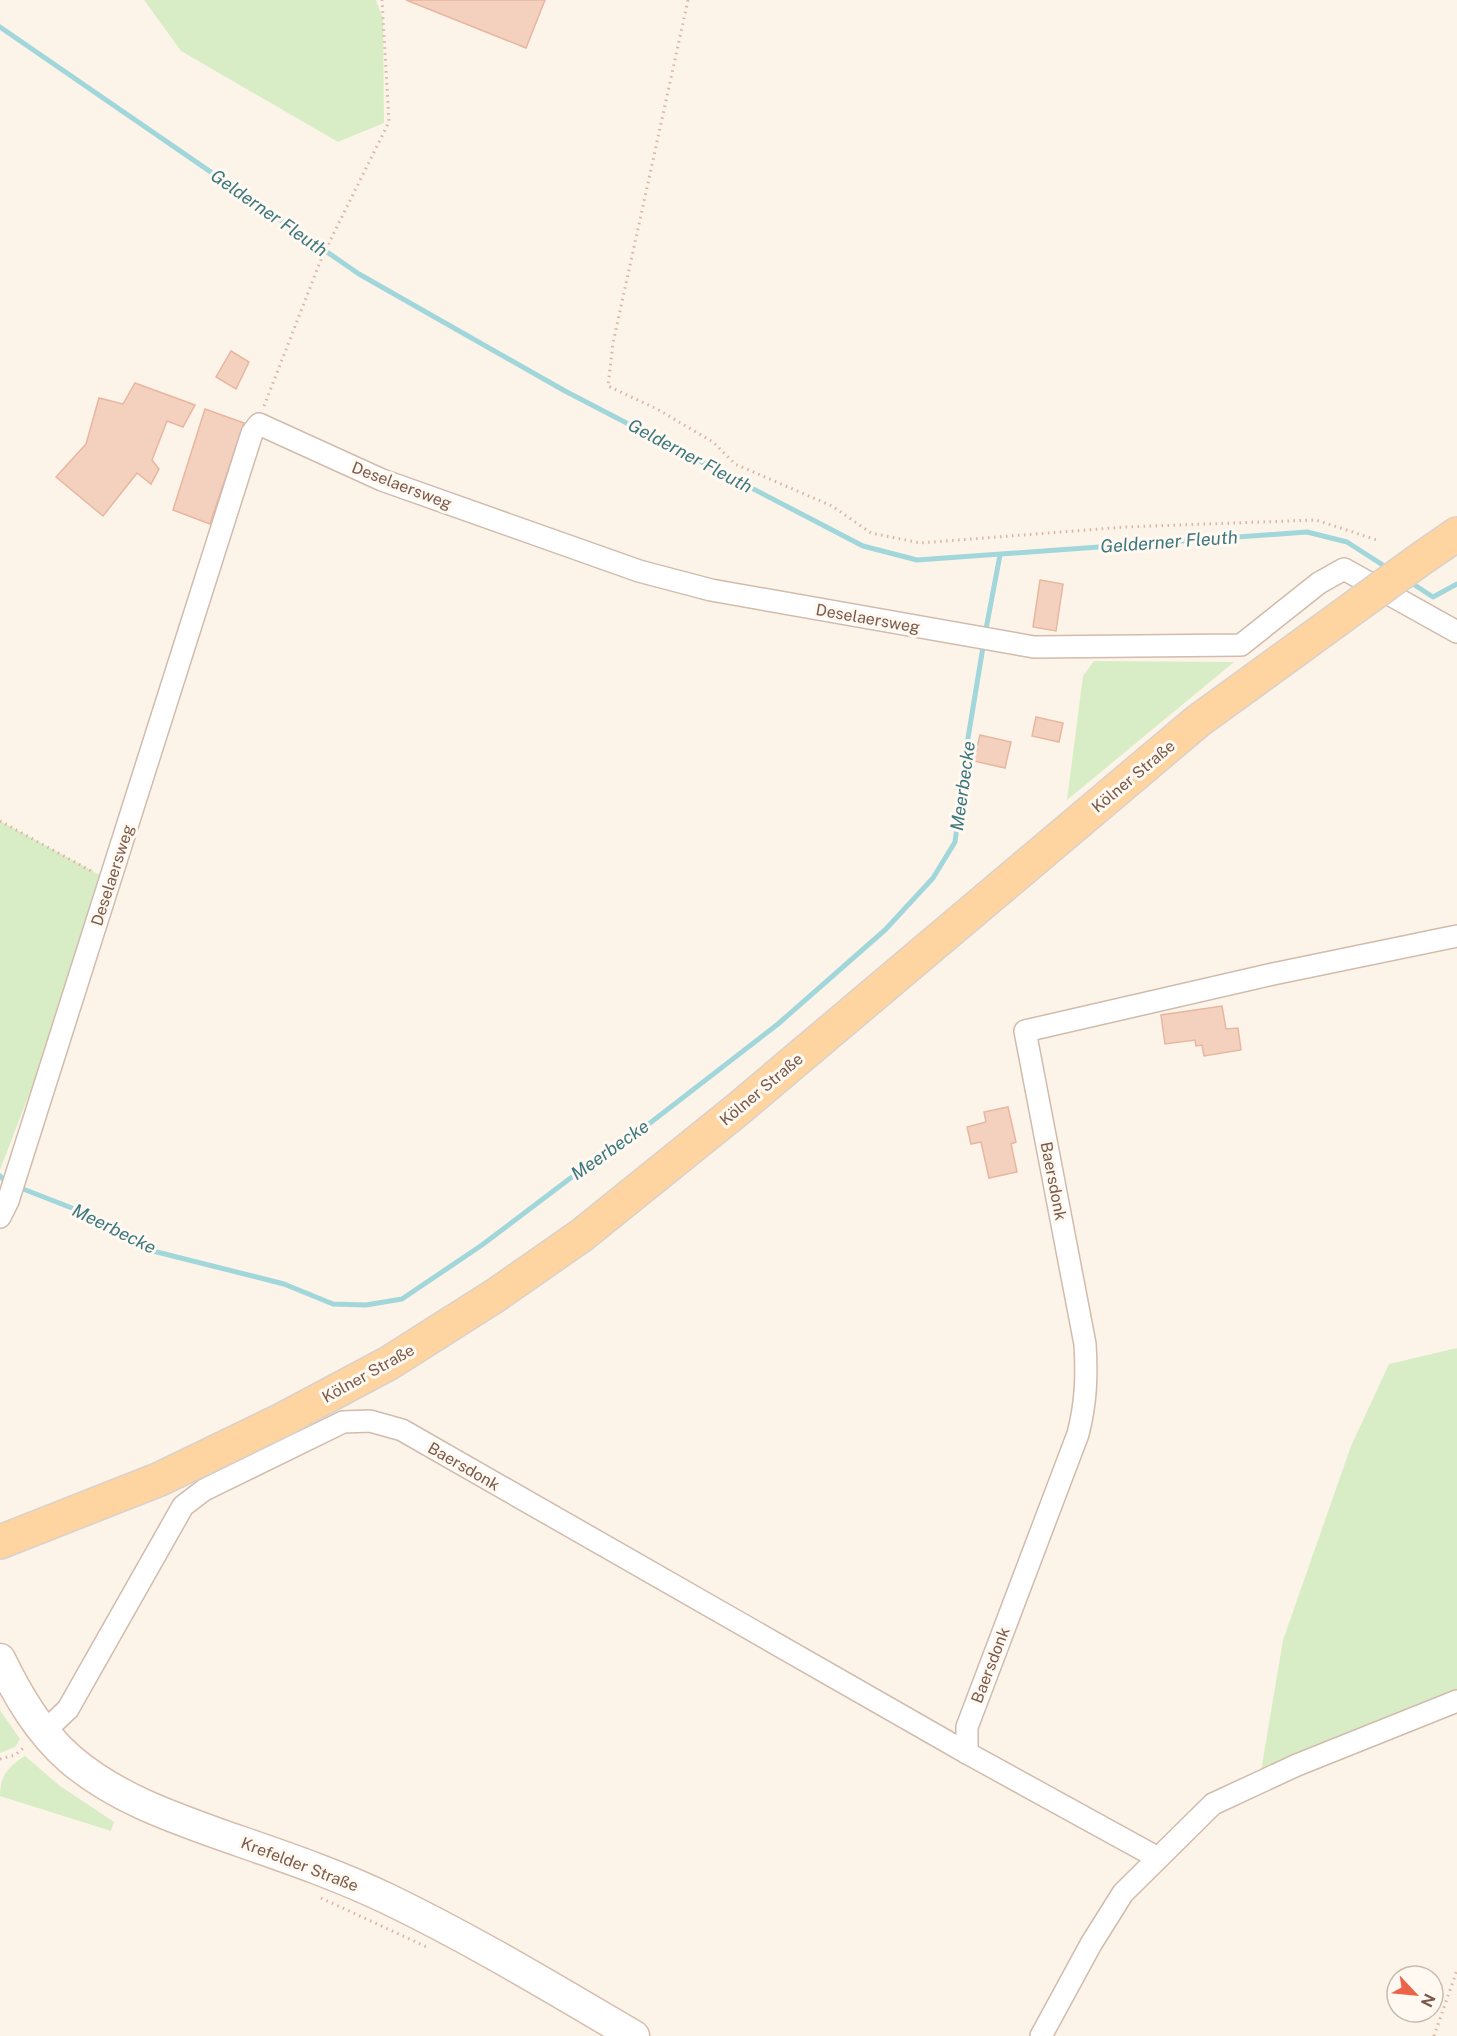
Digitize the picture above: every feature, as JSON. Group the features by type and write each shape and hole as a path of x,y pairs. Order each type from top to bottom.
{"main road":[{"name":"Kölner Straße","path":"0,1542 160,1479 282,1420 389,1363 496,1295 582,1235 737,1110 1198,721 1457,534"},
{"name":"Krefelder Straße","path":"0,1659 23,1703 37,1738 88,1774 135,1802 327,1873 388,1899 500,1958 634,2036"}],"street":[{"name":"Deselaersweg","path":"0,1217 8,1201 111,881 252,433 259,424 381,480 639,571 711,590 1034,647 1242,645 1319,583 1344,569 1456,632"},
{"name":"Baersdonk","path":"967,1753 967,1727 1078,1434 1086,1405 1087,1377 1084,1344 1025,1031 1273,974 1457,936"},
{"name":"Baersdonk","path":"37,1738 68,1709 183,1506 204,1490 343,1422 370,1420 402,1430 967,1753 1158,1858"},
{"path":"1041,2036 1105,1920 1123,1893 1213,1804 1297,1765 1457,1701"}],"path":[{"path":"259,424 262,410 322,257 389,122 382,0"},
{"path":"688,0 613,343 608,386 657,409 713,442 735,464 832,506 871,533 880,535 920,543 1125,527 1316,520 1380,541"},
{"path":"0,821 111,881"},
{"path":"0,1759 15,1755 37,1738"},
{"path":"1434,2036 1457,1970"}],"green space":[{"path":"144,0 376,0 383,19 384,123 338,142 181,51"},
{"path":"1094,661 1234,662 1067,800 1083,676"},
{"path":"0,821 111,881 0,1170"},
{"path":"1457,1348 1457,1699 1260,1777 1283,1640 1351,1446 1389,1364"},
{"path":"0,1710 20,1739 15,1747 0,1753"},
{"path":"25,1756 60,1786 114,1822 111,1831 0,1796 2,1782 7,1772"}],"building":[{"path":"406,0 545,0 526,48"},
{"path":"231,351 249,362 236,389 216,377"},
{"path":"135,383 195,405 183,427 167,421 152,460 159,469 151,484 137,473 103,516 56,477 86,444 99,398 123,404"},
{"path":"205,409 244,423 210,524 173,510"},
{"path":"1040,580 1063,584 1056,631 1033,627"},
{"path":"1036,717 1063,723 1059,742 1032,736"},
{"path":"980,735 1011,742 1005,768 974,761"},
{"path":"1222,1006 1226,1029 1238,1028 1241,1050 1204,1056 1202,1045 1196,1046 1195,1040 1165,1044 1161,1015"},
{"path":"1008,1107 1016,1142 1011,1144 1017,1172 989,1178 981,1142 971,1144 967,1127 986,1122 984,1112"}],"waterway":[{"name":"Gelderner Fleuth","path":"0,27 359,274 565,391 863,546 917,560 1307,532 1347,542 1389,569"},
{"name":"Meerbecke","path":"986,629 1000,555"},
{"name":"Gelderner Fleuth","path":"1410,582 1433,597 1457,584"},
{"name":"Meerbecke","path":"18,1187 95,1217 153,1251 284,1284 333,1304 366,1305 402,1299 482,1245 589,1164 619,1147 778,1024 885,930 933,878 955,842 967,744 983,647"},
{"name":"Meerbecke","path":"0,1176 3,1179"}]}
